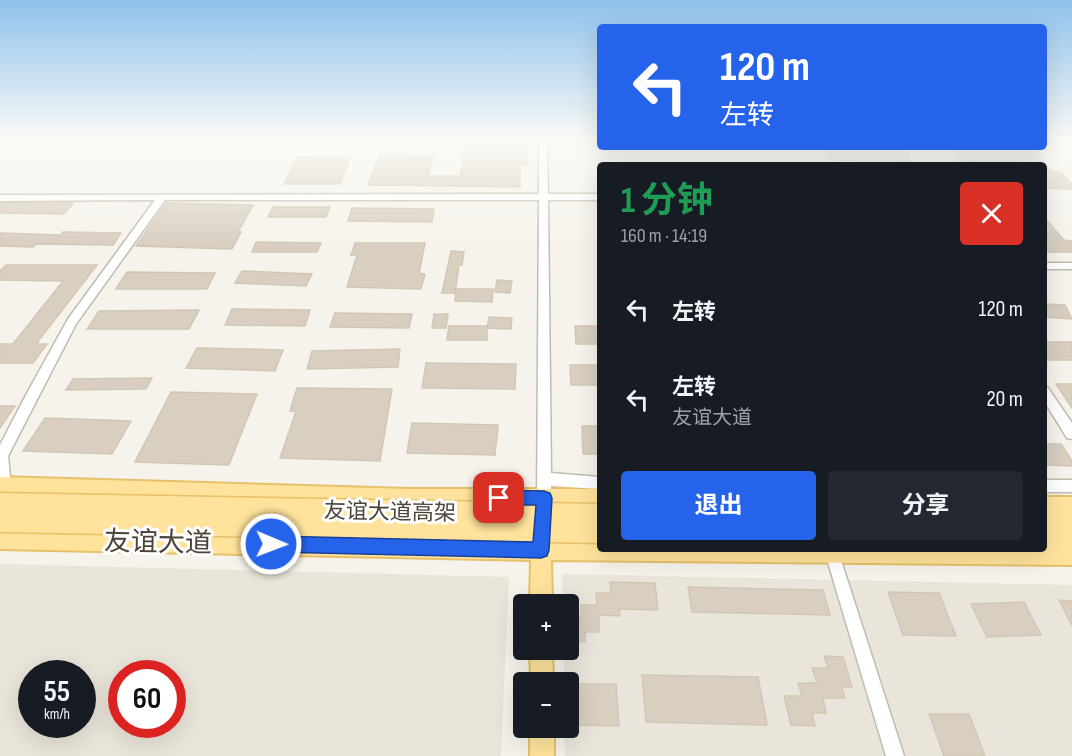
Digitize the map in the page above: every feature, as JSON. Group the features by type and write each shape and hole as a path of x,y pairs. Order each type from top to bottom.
{"main road":[{"path":"1,492 409,498 544,489 597,498"},
{"name":"友谊大道高架","path":"1,492 597,514"},
{"path":"1047,506 1072,506"},
{"name":"友谊大道高架","path":"0,521 597,532"},
{"path":"1047,522 1072,522"},
{"path":"1047,535 1072,535"},
{"name":"友谊大道","path":"0,539 597,550"},
{"path":"541,550 541,594"},
{"name":"友谊大道","path":"927,552 1072,555"},
{"path":"542,738 542,756"}],"street":[{"path":"541,550 544,489 543,176"},
{"path":"0,198 597,197"},
{"path":"1,492 1,456 72,322 161,199"},
{"path":"1047,266 1072,266"},
{"path":"1047,396 1072,434"},
{"path":"544,489 597,483"},
{"path":"1047,486 1072,486"},
{"path":"832,552 895,756"}],"shaded area":[{"path":"0,564 509,577 501,756 0,756"},
{"path":"562,574 1072,585 1072,756 565,756 564,738 579,738 579,672 564,672 563,660 579,660 579,594 563,594"}],"building":[{"path":"288,176 343,176 340,184 284,184"},
{"path":"371,176 520,176 520,187 368,185"},
{"path":"1047,176 1065,176 1072,184 1072,189 1047,188"},
{"path":"0,203 73,203 64,214 0,213"},
{"path":"166,203 253,205 238,232 241,232 232,249 136,246"},
{"path":"273,207 330,207 326,217 268,217"},
{"path":"352,208 434,209 432,222 348,221"},
{"path":"1047,220 1064,240 1072,241 1072,252 1047,252"},
{"path":"63,232 121,233 113,245 0,246 0,233 61,235"},
{"path":"256,242 321,243 317,252 252,252"},
{"path":"355,243 425,243 419,273 425,274 421,289 347,287 357,255 351,255"},
{"path":"451,251 464,252 462,265 459,265 455,293 442,293"},
{"path":"6,265 97,265 36,344 47,344 33,363 0,363 0,344 13,344 63,281 0,280 0,271"},
{"path":"242,271 312,274 306,286 235,283"},
{"path":"127,272 215,273 207,289 116,289"},
{"path":"497,280 512,281 510,293 495,292"},
{"path":"456,289 493,289 492,302 455,301"},
{"path":"1047,304 1065,305 1072,319 1047,317"},
{"path":"232,309 310,310 305,326 225,325"},
{"path":"199,310 189,329 87,329 99,311"},
{"path":"335,313 412,314 409,328 330,327"},
{"path":"434,314 448,314 446,328 432,328"},
{"path":"489,317 512,318 511,329 487,328"},
{"path":"449,326 487,326 487,340 447,340"},
{"path":"575,326 597,326 597,344 576,344"},
{"path":"1047,342 1072,342 1072,360 1047,360"},
{"path":"197,348 283,350 275,371 186,368"},
{"path":"400,349 398,367 307,369 312,351"},
{"path":"426,363 516,364 515,389 422,388"},
{"path":"570,365 597,365 597,385 571,385"},
{"path":"152,378 146,389 66,390 73,379"},
{"path":"1056,384 1072,384 1072,408"},
{"path":"297,388 392,389 380,461 280,458 296,411 290,411"},
{"path":"171,392 257,394 229,465 135,462"},
{"path":"0,406 15,406 0,428"},
{"path":"45,418 131,421 112,454 23,451"},
{"path":"412,423 498,425 495,455 407,453"},
{"path":"582,426 597,426 597,454 583,454"},
{"path":"1047,444 1061,444 1072,461 1072,466 1047,465"},
{"path":"610,582 655,583 658,610 619,609 620,616 599,615 599,632 585,632 585,642 579,642 581,605 597,605 596,593 611,593"},
{"path":"688,587 823,590 830,615 692,612"},
{"path":"888,592 939,593 956,636 903,635"},
{"path":"1059,600 1072,601 1072,626"},
{"path":"1024,602 1041,635 987,637 971,604"},
{"path":"824,656 843,657 852,687 842,687 845,698 823,698 826,713 812,713 815,726 791,725 784,696 802,696 798,683 817,683 812,668 828,668"},
{"path":"642,675 758,677 767,725 646,722"},
{"path":"579,684 616,684 619,726 579,725"},
{"path":"929,714 969,714 985,756 944,756"}],"route":[{"path":"271,544 541,550 544,498 499,498"}]}
